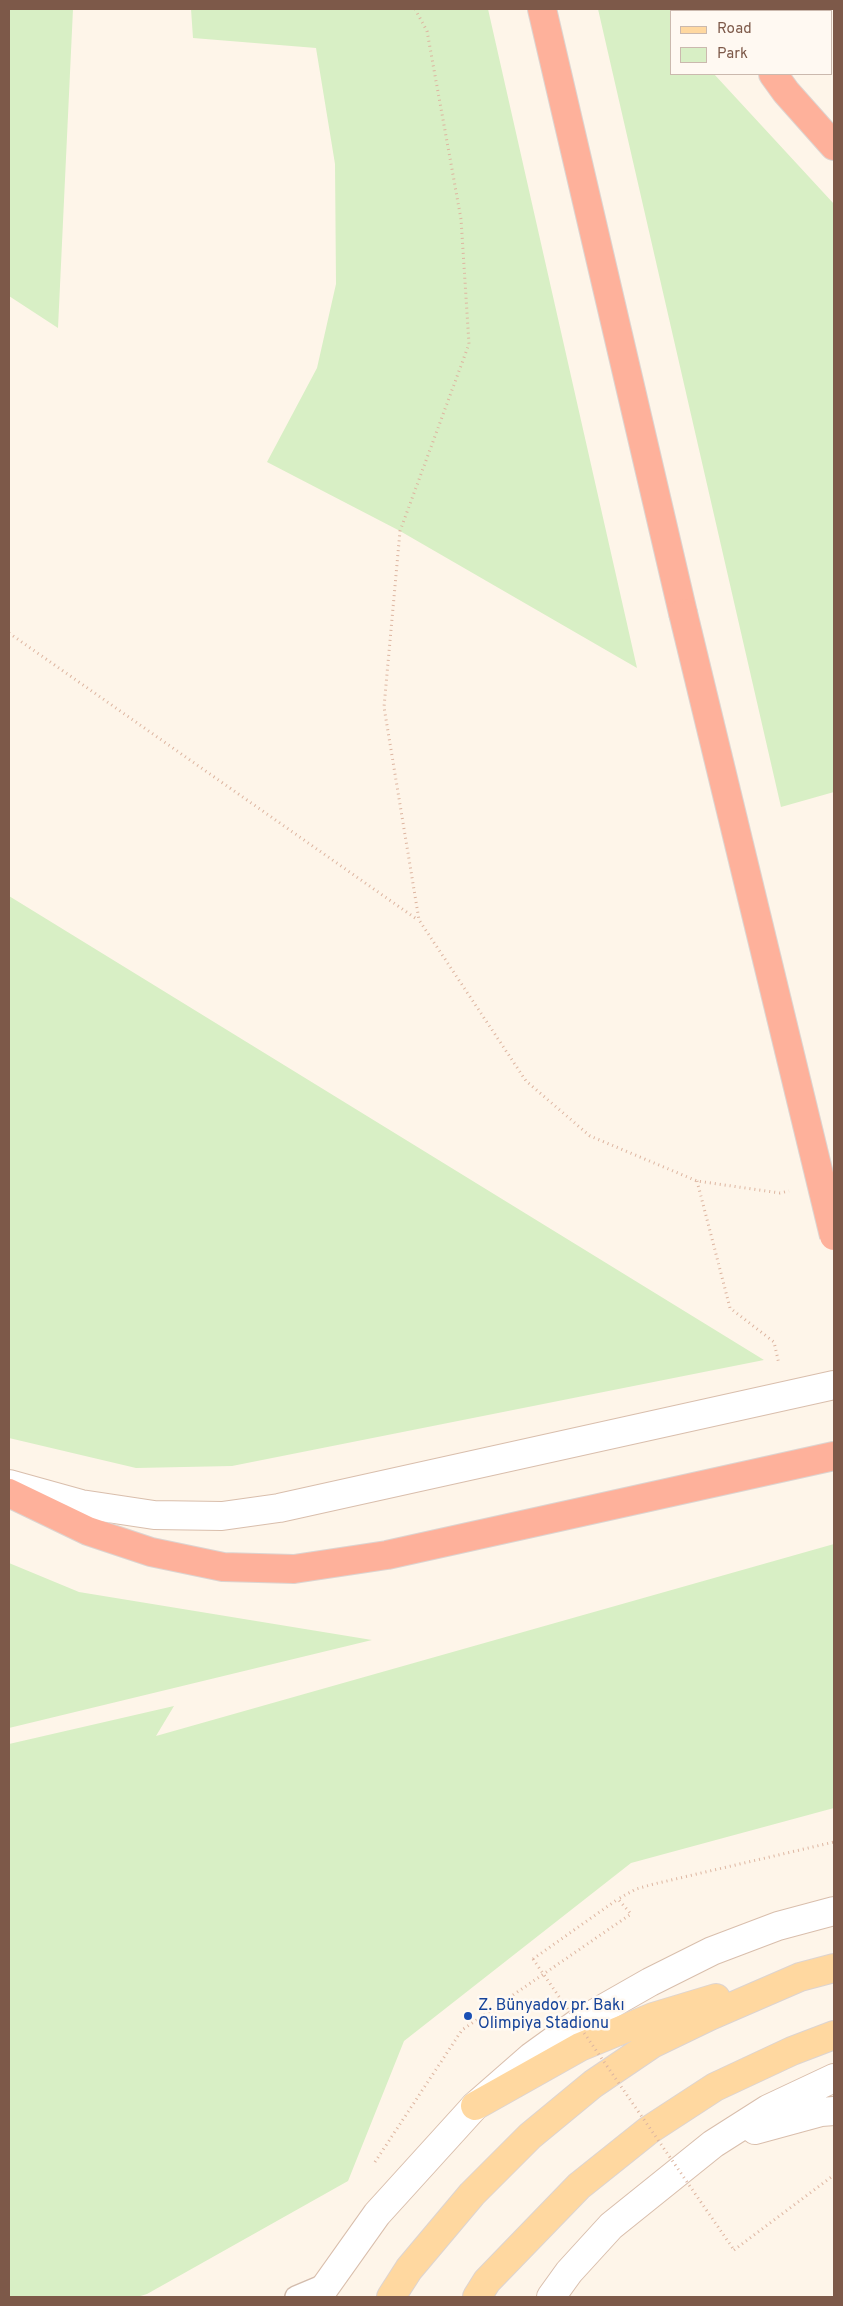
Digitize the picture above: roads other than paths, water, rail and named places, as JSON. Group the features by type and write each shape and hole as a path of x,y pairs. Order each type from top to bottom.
{"highway":[{"path":"542,9 683,613 834,1236"},
{"path":"774,75 786,92 834,146"},
{"path":"9,1493 38,1509 88,1532 151,1552 223,1567 294,1569 397,1553 834,1456"}],"main road":[{"path":"9,1484 82,1504 154,1515 222,1516 279,1508 834,1385"},
{"path":"323,2290 377,2214 474,2106 531,2057 578,2023 650,1982 712,1952 778,1926 834,1911"},
{"path":"474,2106 580,2047 653,2017 834,1968"},
{"path":"391,2297 409,2269 472,2194 530,2136 593,2084 652,2044 800,1977"},
{"path":"477,2297 488,2281 518,2248 579,2186 649,2130 715,2087 792,2051 834,2035"},
{"path":"551,2297 569,2272 611,2226 713,2144 768,2109 834,2078"},
{"path":"713,2144 779,2122 821,2112 834,2111"}],"lane":[{"path":"296,2297 323,2290"}],"place":[{"name":"Z. Bünyadov pr. Bakı Olimpiya Stadionu","path":"468,2016"}]}
